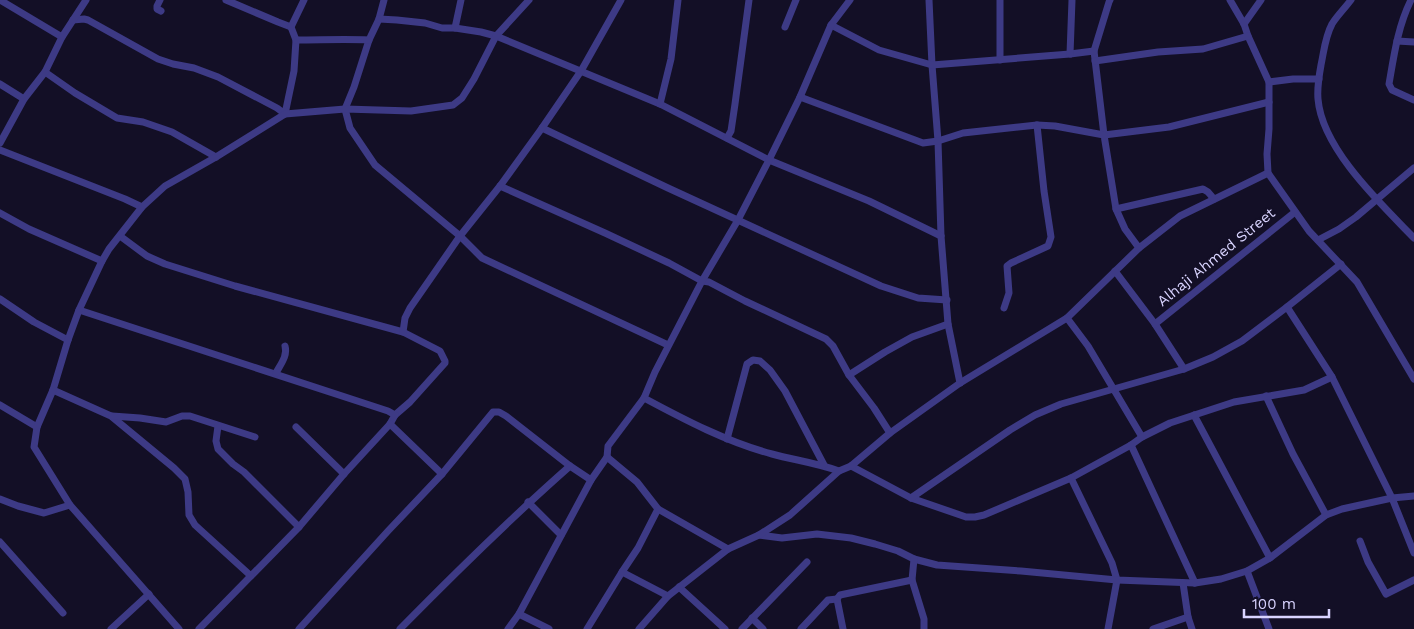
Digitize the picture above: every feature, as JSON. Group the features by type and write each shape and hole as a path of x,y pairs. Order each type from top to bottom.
{"street":[{"path":"0,0 62,37"},
{"path":"160,0 157,6 161,12"},
{"path":"226,0 291,27"},
{"path":"285,114 294,71 296,40 291,27 304,0"},
{"path":"384,0 379,19 369,40 345,109 350,128 375,165 460,236 482,258 668,345"},
{"path":"455,28 461,0"},
{"path":"179,629 70,505 35,449 37,427 53,390 79,310 102,260 142,207 165,186 285,114 345,109 411,111 453,105 462,98 474,79 496,36 529,0"},
{"path":"403,332 405,318 410,308 460,236 500,186 542,128 581,71 621,0"},
{"path":"660,104 671,59 678,0"},
{"path":"727,138 731,131 749,0"},
{"path":"785,27 796,0"},
{"path":"508,629 519,614 561,535 607,457 608,446 644,398 668,345 702,281 738,220 769,160 832,25 850,0"},
{"path":"929,0 938,141 941,236 948,324 960,383"},
{"path":"1000,0 1000,60"},
{"path":"1070,54 1072,0"},
{"path":"1110,0 1094,51 1095,61 1116,210 1125,229 1139,248"},
{"path":"1230,0 1244,24 1269,82 1268,173 1295,212 1357,282 1414,379"},
{"path":"1244,24 1261,0"},
{"path":"1350,0 1332,24 1325,42 1319,79 1319,109 1329,137 1343,160 1377,200 1414,238"},
{"path":"1411,0 1404,14 1389,84 1392,90 1414,100"},
{"path":"85,2 88,20"},
{"path":"0,143 24,99 44,72 62,37 85,2"},
{"path":"379,19 425,23 442,28 455,28 496,36 660,104 769,160 869,201 941,236"},
{"path":"73,20 88,20 158,59 194,68 218,77 285,114"},
{"path":"832,25 879,50 932,65 1094,51"},
{"path":"1095,61 1158,52 1203,49 1248,36"},
{"path":"296,40 369,40"},
{"path":"1397,41 1414,42"},
{"path":"44,72 117,118 143,122 172,132 216,157"},
{"path":"1269,82 1319,79"},
{"path":"0,84 24,99"},
{"path":"800,96 922,143 938,141 963,133 1037,125 1104,134 1169,127 1269,102"},
{"path":"1004,308 1009,293 1007,266 1048,246 1051,237 1037,125"},
{"path":"542,128 881,286 918,298 947,300"},
{"path":"0,150 142,207"},
{"path":"1318,240 1339,229 1414,168"},
{"path":"639,629 668,596 728,549 759,535 790,515 839,471 851,466 890,433 960,383 1067,318 1139,248 1180,216 1268,173"},
{"path":"500,186 653,256 702,281 709,282 744,301 826,339 890,433"},
{"path":"1116,210 1202,189 1208,192 1214,199"},
{"name":"Alhaji Ahmed Street","path":"1155,324 1295,212"},
{"path":"0,213 29,229 102,260"},
{"path":"120,236 147,256 165,264 235,286 403,332 440,351 445,361 299,527 199,629"},
{"path":"912,498 1010,430 1035,415 1061,404 1184,369 1213,357 1242,340 1341,264"},
{"path":"1115,271 1155,324 1184,369"},
{"path":"0,299 34,322 68,340"},
{"path":"1287,307 1332,377 1392,498 1414,553"},
{"path":"79,310 388,411 395,416"},
{"path":"1067,318 1088,346 1142,436"},
{"path":"849,375 912,337 948,324"},
{"path":"276,374 285,356 285,346"},
{"path":"727,440 747,364 753,360 760,361 770,370 785,391 824,465"},
{"path":"851,466 912,498 966,517 975,517 1071,478 1131,445 1142,436 1170,423 1234,402 1304,390 1332,377"},
{"path":"53,390 112,416 174,468 185,479 188,492 189,515 195,525 251,576"},
{"path":"1266,396 1293,454 1326,515"},
{"path":"644,398 688,422 727,440 772,454 824,465 839,471"},
{"path":"0,405 37,427"},
{"path":"299,629 442,474 493,412 499,412 506,416 570,466 592,480"},
{"path":"1194,415 1270,558"},
{"path":"112,416 166,422 182,416 190,416 255,437"},
{"path":"390,424 442,474"},
{"path":"218,426 216,441 218,449 299,527"},
{"path":"296,427 344,474"},
{"path":"1131,445 1195,583"},
{"path":"607,457 636,482 658,509 728,549"},
{"path":"400,629 446,581 528,502 570,466"},
{"path":"1071,478 1112,562 1118,580 1108,629"},
{"path":"759,535 782,538 817,534 851,538 890,549 914,559 937,564 1118,580 1195,583 1221,579 1247,571 1270,558 1326,515 1342,509 1392,498 1414,496"},
{"path":"0,499 44,513 70,505"},
{"path":"528,502 561,535"},
{"path":"587,629 638,548 658,509"},
{"path":"1360,541 1368,562 1386,594 1414,580"},
{"path":"0,542 63,613"},
{"path":"914,559 912,580 924,619 924,629"},
{"path":"742,629 807,562"},
{"path":"1247,571 1269,629"},
{"path":"622,572 668,596"},
{"path":"801,629 828,600 837,599 841,594 912,580"},
{"path":"1183,583 1188,617 1192,629"},
{"path":"679,587 726,629"},
{"path":"111,629 150,594"},
{"path":"837,599 843,629"},
{"path":"519,614 548,629"},
{"path":"1153,629 1188,617"},
{"path":"752,618 763,629"}]}
